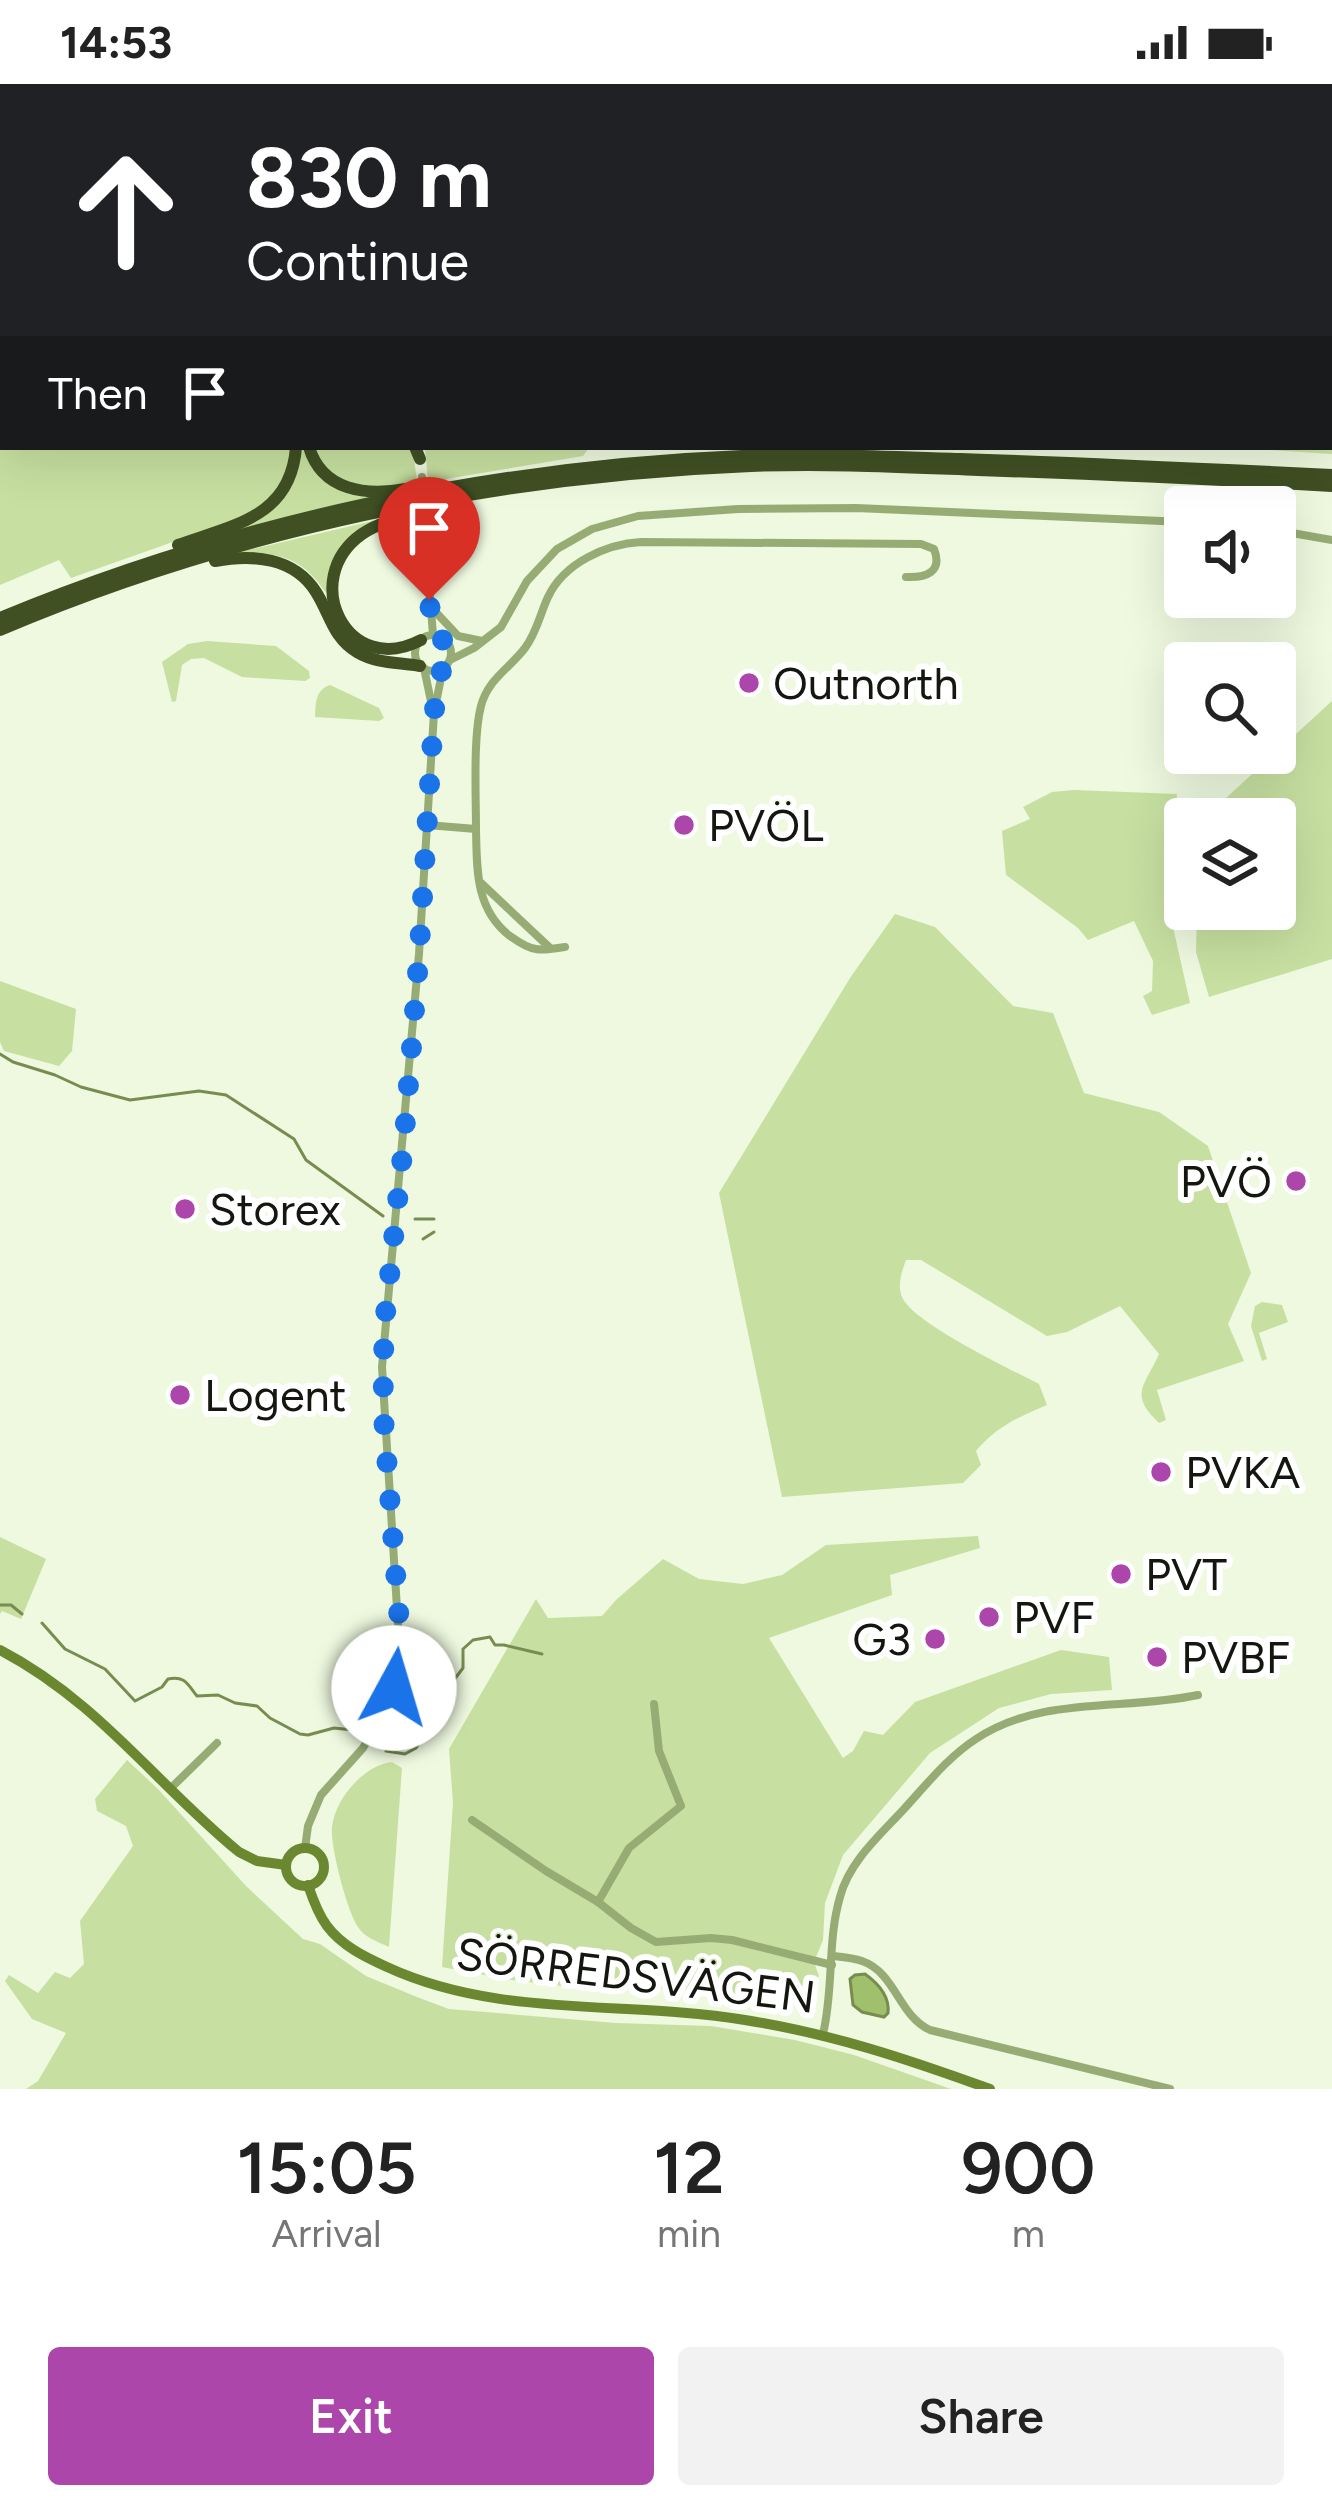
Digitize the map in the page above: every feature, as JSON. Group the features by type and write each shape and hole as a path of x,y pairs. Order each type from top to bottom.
{"highway":[{"path":"94,581 99,573 268,507 288,484 296,450"},
{"path":"310,450 323,474 351,490 393,491 438,483 454,487"},
{"path":"0,618 94,581 249,533 454,487 620,464 775,455 1066,462 1332,476"},
{"path":"0,630 169,567 321,526 512,488 668,471 808,465 1332,486"},
{"path":"433,638 403,648 363,644 340,620 332,597 335,568 351,543 374,527 447,506 501,497 512,488"},
{"path":"169,567 178,572 240,557 276,562 312,586 334,630 350,648 376,661 422,667"}],"street":[{"path":"419,451 433,638"},
{"path":"286,1865 292,1853 305,1848 321,1795 363,1748 387,1707 400,1657 382,1367 434,712 442,668 501,627 527,581 554,551 592,530 638,516 738,508 856,508 1164,521"},
{"path":"1296,534 1332,540"},
{"path":"565,947 531,948 503,931 489,914 479,880 476,829 483,699 495,676 529,644 561,576 610,548 641,542 921,544 934,549 937,564 932,573 906,577"},
{"path":"429,606 458,636 482,641"},
{"path":"433,638 454,643 482,641"},
{"path":"433,638 450,648 450,659"},
{"path":"433,638 415,652 434,712"},
{"path":"422,667 442,668"},
{"path":"427,825 476,829"},
{"path":"479,880 550,948"},
{"path":"1,1667 4,1652"},
{"name":"SÖRREDSVÄGEN","path":"4,1652 93,1712 238,1852 256,1861 286,1865 292,1881 308,1885 320,1878 323,1865 318,1853 305,1848"},
{"path":"823,2034 836,1910 843,1887 867,1849 943,1767 973,1740 1010,1721 1042,1712 1198,1695"},
{"path":"598,1902 629,1848 680,1806 659,1751 654,1704"},
{"path":"171,1787 218,1744"},
{"path":"472,1820 656,1942 711,1938 832,1960 860,1960 893,1988 911,2018 930,2030 1170,2089"},
{"name":"SÖRREDSVÄGEN","path":"308,1885 320,1916 344,1943 375,1962 446,1990 527,2004 721,2016 823,2034 990,2089"}],"shaded area":[{"path":"0,450 290,450 289,470 266,504 235,520 71,578 59,560 0,585"},
{"path":"298,450 305,450 311,465 378,496 221,536 276,505 295,468"},
{"path":"314,450 412,450 418,486 363,487 332,478"},
{"path":"425,450 588,450 583,456 428,482"},
{"path":"1269,450 1332,450 1332,454"},
{"path":"385,518 344,546 326,593 308,572 289,560 240,552"},
{"path":"188,644 276,646 309,671 310,678 242,677 204,658 191,659 182,665 176,701 172,702 162,662"},
{"path":"330,685 379,708 384,718 315,717 319,694"},
{"path":"1332,701 1332,959 1209,997 1196,952 1197,930 1296,930 1296,798 1226,798 1252,774 1296,774 1296,734"},
{"path":"1052,792 1177,794 1177,798 1164,798 1164,930 1174,930 1190,1003 1152,1015 1143,996 1152,991 1153,961 1134,921 1088,940 1006,875 1002,831 1030,819 1023,807"},
{"path":"895,914 935,927 1013,1006 1053,1013 1084,1093 1159,1112 1208,1146 1251,1273 1228,1324 1244,1361 1157,1390 1166,1420 1159,1423 1144,1404 1142,1390 1159,1354 1120,1306 1067,1332 1047,1336 921,1260 906,1260 900,1288 910,1308 964,1345 1039,1384 1047,1405 1008,1423 984,1443 976,1451 981,1465 963,1483 782,1497 719,1193 850,978"},
{"path":"0,981 76,1009 72,1051 59,1066 4,1051"},
{"path":"1262,1302 1282,1305 1288,1322 1259,1333 1267,1359 1262,1361 1251,1326 1255,1306"},
{"path":"978,1536 980,1548 890,1575 892,1595 769,1638 843,1758 864,1731 883,1735 915,1702 1061,1650 1109,1657 1112,1690 1051,1694 999,1708 930,1753 843,1855 825,1903 823,1940 814,1962 819,1976 811,1987 791,1997 668,1988 605,1991 442,1967 453,1803 449,1749 536,1599 548,1618 602,1616 663,1559 699,1579 743,1584 782,1575 826,1545"},
{"path":"0,1537 46,1559 21,1619 0,1614"},
{"path":"127,1760 303,1939 320,1944 366,1976 417,1997 449,2009 711,2026 795,2040 951,2089 26,2089 38,2081 66,2033 32,2019 5,1981 9,1975 38,1993 55,1972 70,1978 84,1964 80,1921 133,1846 126,1826 97,1811 95,1799"},
{"path":"392,1762 402,1768 389,1947 364,1934 354,1919 336,1863 332,1827 353,1785 371,1769"},
{"path":"865,1974 885,1996 888,2013 884,2017 853,2005 850,1979"}],"waterway":[{"path":"0,1054 81,1087 130,1100 199,1091 226,1095 294,1139 306,1160 383,1216"},
{"path":"415,1219 434,1219"},
{"path":"423,1239 434,1232"},
{"path":"0,1605 11,1605 22,1614"},
{"path":"42,1623 65,1649 105,1669 135,1701 168,1679 178,1678 197,1696 218,1695 257,1706 300,1734 353,1730"},
{"path":"386,1751 405,1754 416,1748 431,1710 463,1668 463,1649 473,1640 490,1637 495,1645 542,1654"}],"place":[{"name":"Outnorth","path":"749,683"},
{"name":"PVÖL","path":"684,825"},
{"name":"PVÖ","path":"1296,1181"},
{"name":"Storex","path":"185,1209"},
{"name":"Logent","path":"180,1395"},
{"name":"PVKA","path":"1161,1472"},
{"name":"PVT","path":"1121,1574"},
{"name":"PVF","path":"989,1617"},
{"name":"G3","path":"935,1639"},
{"name":"PVBF","path":"1157,1657"}],"route":[{"path":"394,1688 401,1642 383,1411 384,1328 404,1140 434,712 442,668 451,654 448,643 434,635 429,600"}]}
